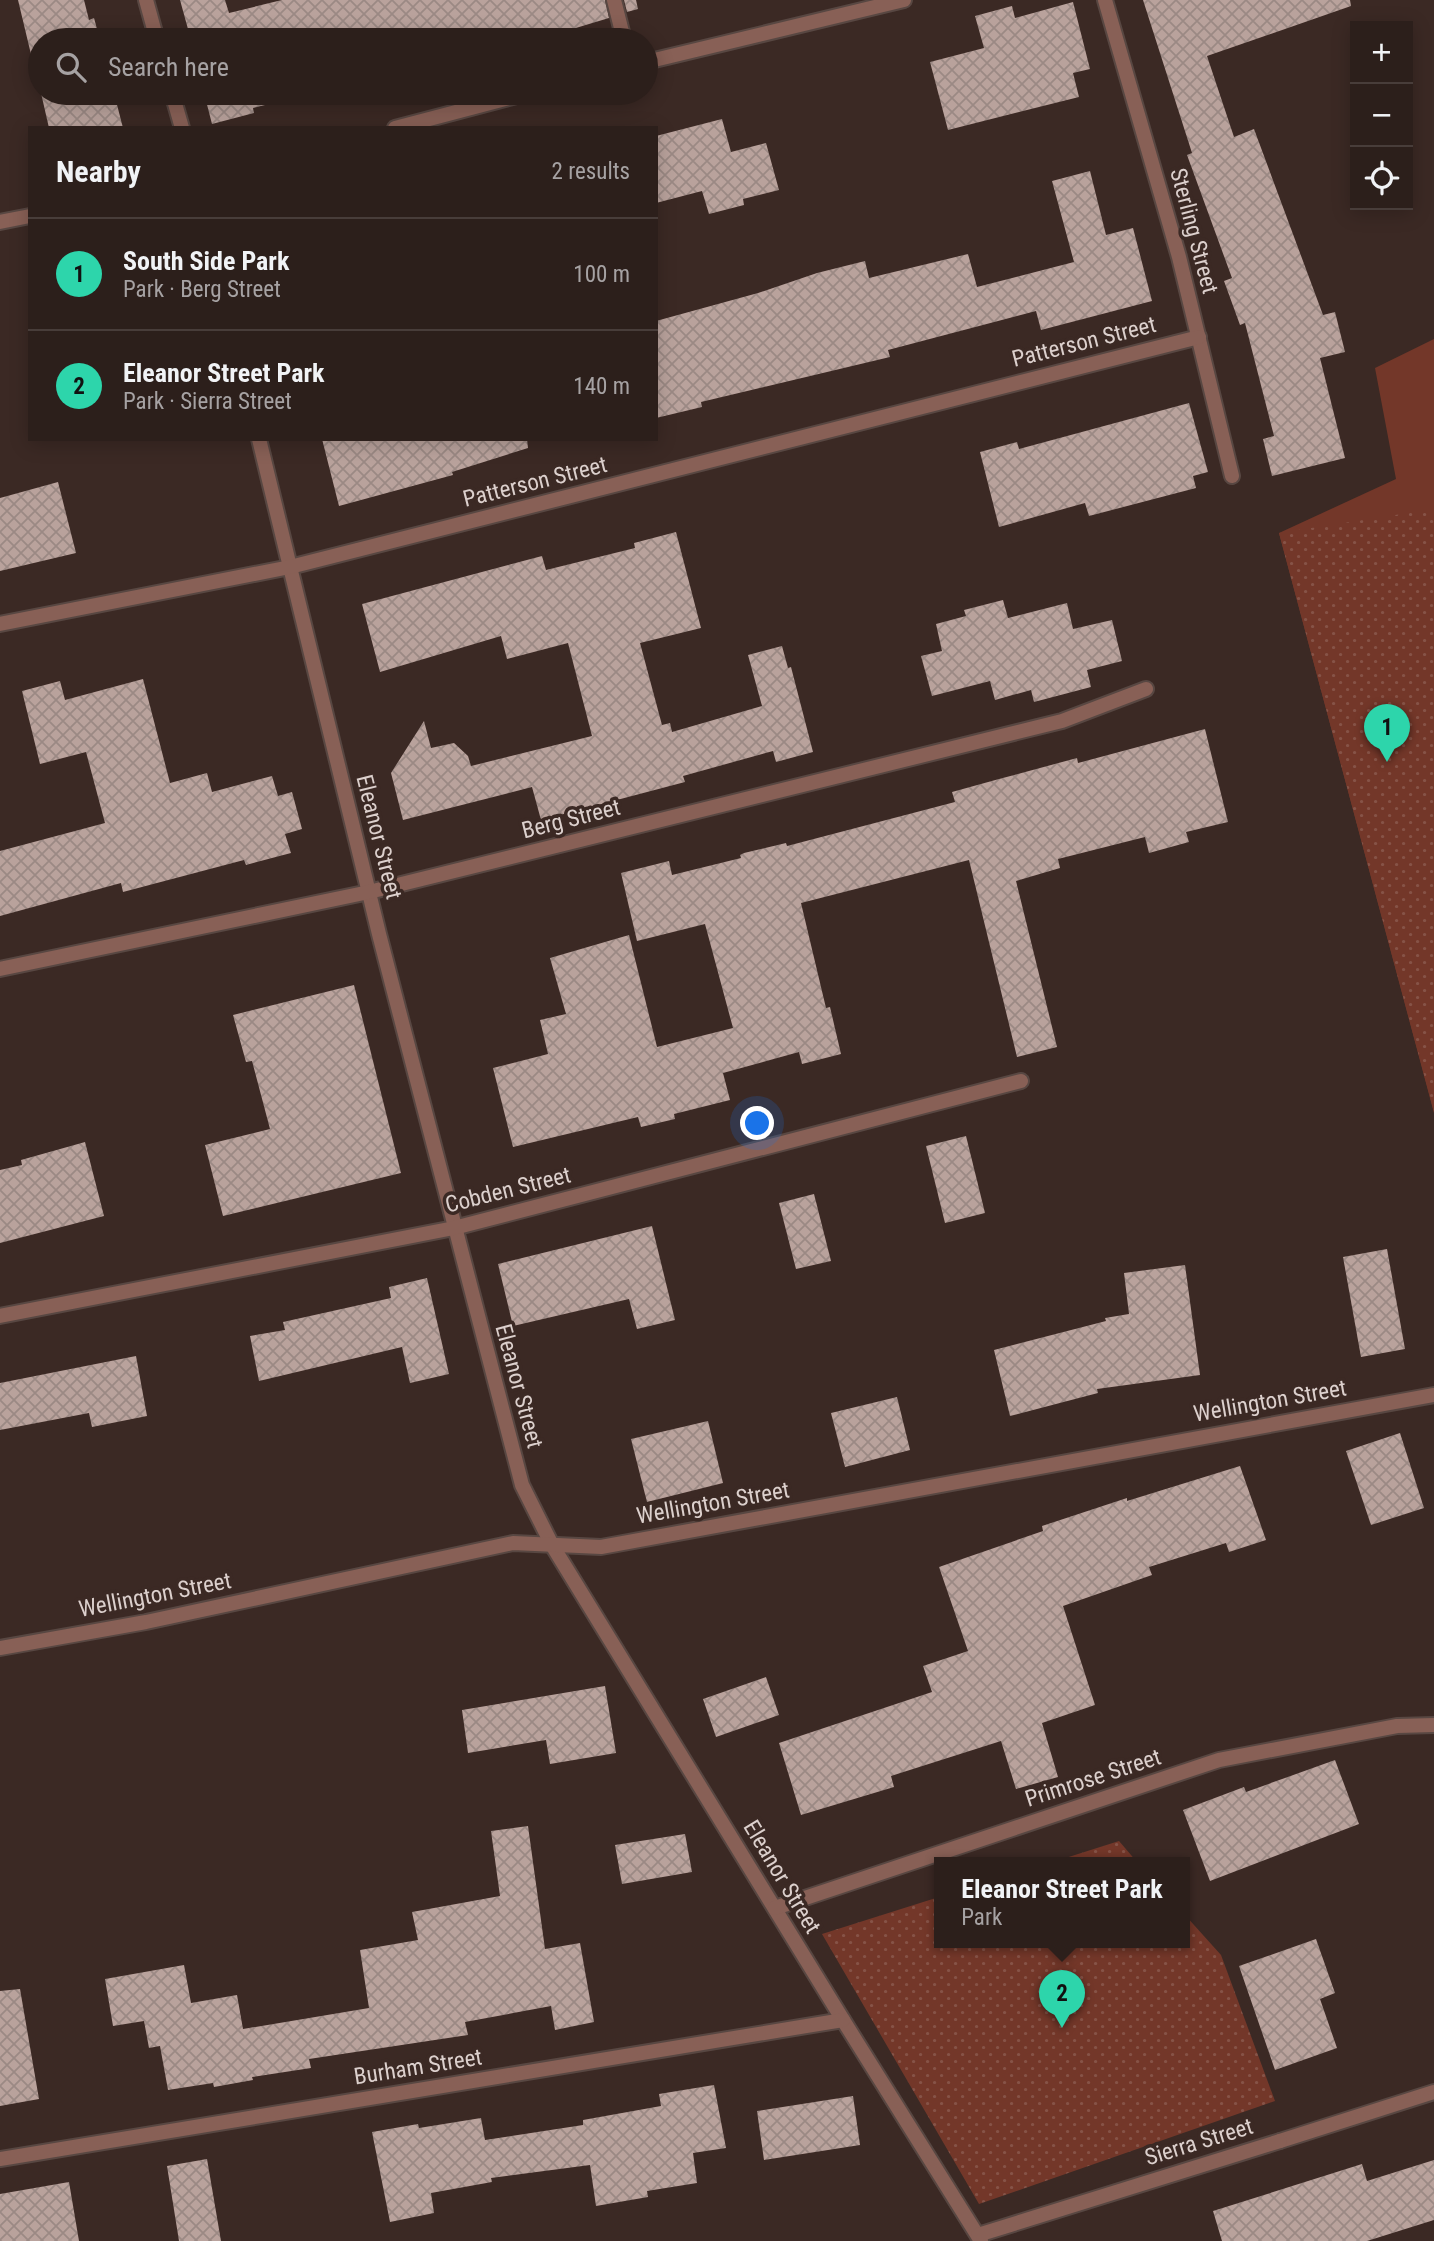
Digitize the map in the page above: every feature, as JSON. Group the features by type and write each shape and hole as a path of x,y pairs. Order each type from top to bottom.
{"street":[{"path":"146,0 154,28"},
{"path":"614,0 621,28"},
{"path":"658,59 904,0"},
{"name":"Sterling Street","path":"1105,0 1199,337 1232,476"},
{"path":"175,105 181,126"},
{"path":"403,126 482,105"},
{"path":"0,222 28,216"},
{"name":"Patterson Street","path":"0,624 290,567 1199,337"},
{"name":"Eleanor Street","path":"259,441 369,892 522,1485 552,1545 980,2238"},
{"name":"Berg Street","path":"0,969 369,892 1062,721 1146,690"},
{"name":"Cobden Street","path":"0,1316 454,1228 1021,1081"},
{"name":"Wellington Street","path":"0,1648 146,1622 513,1544 601,1546 1434,1395"},
{"name":"Primrose Street","path":"775,1908 1219,1760 1397,1726 1434,1725"},
{"name":"Burham Street","path":"0,2159 843,2020"},
{"name":"Sierra Street","path":"980,2238 1434,2092"}],"shaded area":[{"path":"1434,339 1434,1113 1279,533 1396,479 1375,368"},
{"path":"1434,509 1434,1112 1279,533"},
{"path":"1119,1841 1133,1857 1069,1857"},
{"path":"934,1899 934,1948 1190,1948 1190,1921 1221,1955 1275,2101 979,2204 822,1934"}],"building":[{"path":"18,0 84,0 89,20 94,18 97,28 28,28 28,42"},
{"path":"180,0 225,0 229,13 282,0 605,0 609,18 576,28 188,28"},
{"path":"624,0 636,0 638,9 627,12"},
{"path":"1143,0 1350,0 1351,6 1207,56 1234,137 1254,129 1323,315 1335,312 1345,352 1320,358 1345,458 1272,476 1263,439 1274,436 1245,323 1240,325 1224,281 1232,278 1187,155 1192,153"},
{"path":"1073,2 1090,69 1073,73 1079,97 948,130 930,62 984,48 975,16 1012,6 1015,18"},
{"path":"44,105 117,105 122,126 49,126"},
{"path":"207,105 265,105 253,108 254,113 212,124"},
{"path":"722,119 731,152 766,143 779,190 743,199 744,205 709,214 702,191 658,202 658,135"},
{"path":"1090,171 1106,235 1133,228 1152,301 1041,330 1036,311 888,350 890,357 701,402 702,407 658,418 658,320 865,261 869,278 968,254 977,287 1074,262 1052,181"},
{"path":"1189,403 1208,472 1193,476 1196,488 1089,516 1085,503 999,527 980,452 1017,442 1019,449"},
{"path":"323,441 527,441 528,448 452,472 453,475 339,506"},
{"path":"58,482 76,553 0,571 0,498"},
{"path":"676,532 701,628 640,643 662,725 670,723 672,732 762,706 748,655 782,646 788,668 791,667 813,752 776,762 773,751 683,776 685,782 541,820 532,787 403,820 391,773 424,721 431,748 454,743 468,756 471,766 592,736 568,643 507,659 501,636 380,672 362,604 542,556 546,570 635,548 634,543"},
{"path":"1003,600 1008,618 1067,603 1073,629 1112,620 1122,661 1087,670 1091,687 1034,702 1031,690 995,700 990,681 932,696 921,656 942,651 936,624 966,616 964,610"},
{"path":"143,679 170,783 207,773 212,792 272,776 278,796 292,792 302,829 285,834 291,853 246,865 244,860 123,892 121,883 0,916 0,851 105,823 86,752 40,764 22,691 60,681 65,700"},
{"path":"1205,729 1228,822 1186,832 1189,842 1149,853 1145,837 1058,859 1060,868 1016,881 1057,1047 1017,1057 969,860 801,903 826,1008 830,1007 841,1054 802,1064 799,1052 723,1073 730,1100 674,1114 675,1119 641,1127 638,1117 513,1147 493,1068 548,1054 540,1020 566,1014 550,958 629,935 657,1047 733,1028 705,924 637,941 621,873 669,861 672,875 741,858 740,855 744,853 786,843 787,846 955,802 952,792 1077,758 1078,763"},
{"path":"354,985 401,1173 223,1216 205,1145 270,1129 252,1061 246,1062 233,1015"},
{"path":"966,1136 985,1213 945,1223 926,1146"},
{"path":"85,1142 104,1216 0,1243 0,1170 22,1165 21,1160"},
{"path":"814,1194 831,1261 796,1269 779,1203"},
{"path":"652,1226 675,1320 637,1329 629,1299 513,1326 498,1264"},
{"path":"1387,1249 1405,1349 1361,1357 1343,1257"},
{"path":"1185,1265 1200,1375 1097,1389 1098,1393 1010,1416 994,1350 1106,1321 1105,1318 1129,1314 1124,1273"},
{"path":"427,1278 449,1374 410,1383 402,1347 259,1381 250,1336 285,1330 283,1322 391,1298 389,1287"},
{"path":"136,1356 147,1416 92,1427 89,1413 0,1430 0,1383"},
{"path":"897,1397 910,1450 845,1467 831,1413"},
{"path":"708,1421 723,1483 647,1502 631,1439"},
{"path":"1400,1433 1424,1508 1371,1525 1346,1451"},
{"path":"1240,1466 1266,1540 1229,1552 1226,1543 1149,1567 1152,1575 1063,1606 1095,1705 1042,1723 1058,1777 1016,1789 1001,1741 891,1776 894,1787 801,1815 779,1743 932,1692 923,1666 968,1651 939,1567 1043,1531 1042,1526 1127,1498 1127,1501"},
{"path":"766,1677 779,1715 716,1737 703,1699"},
{"path":"605,1686 616,1753 550,1764 546,1740 468,1753 462,1710"},
{"path":"1335,1760 1359,1824 1210,1881 1183,1810 1244,1787 1246,1792"},
{"path":"528,1826 545,1949 580,1943 594,2022 555,2030 551,2006 465,2022 468,2035 309,2059 311,2068 252,2077 253,2080 214,2087 213,2083 168,2090 160,2046 149,2048 144,2021 113,2026 105,1979 184,1965 191,2003 237,1995 243,2029 369,2008 360,1950 418,1940 412,1912 500,1896 491,1831"},
{"path":"685,1834 692,1872 622,1884 615,1845"},
{"path":"1316,1939 1335,1993 1320,1999 1337,2048 1275,2070 1239,1966"},
{"path":"20,1989 39,2099 0,2106 0,1991"},
{"path":"714,2085 726,2148 693,2153 697,2183 647,2191 648,2197 596,2206 590,2165 491,2178 492,2182 431,2193 434,2213 390,2222 372,2132 481,2118 485,2140 583,2125 583,2120 661,2106 659,2094"},
{"path":"853,2096 860,2145 764,2160 757,2111"},
{"path":"207,2159 221,2241 179,2241 167,2166"},
{"path":"1434,2160 1434,2220 1367,2241 1222,2241 1213,2211 1362,2164 1367,2181"},
{"path":"69,2182 79,2241 0,2241 0,2194"}],"place":[{"name":"South Side Park","path":"1387,762"},
{"name":"Eleanor Street Park","path":"1062,2028"}]}
